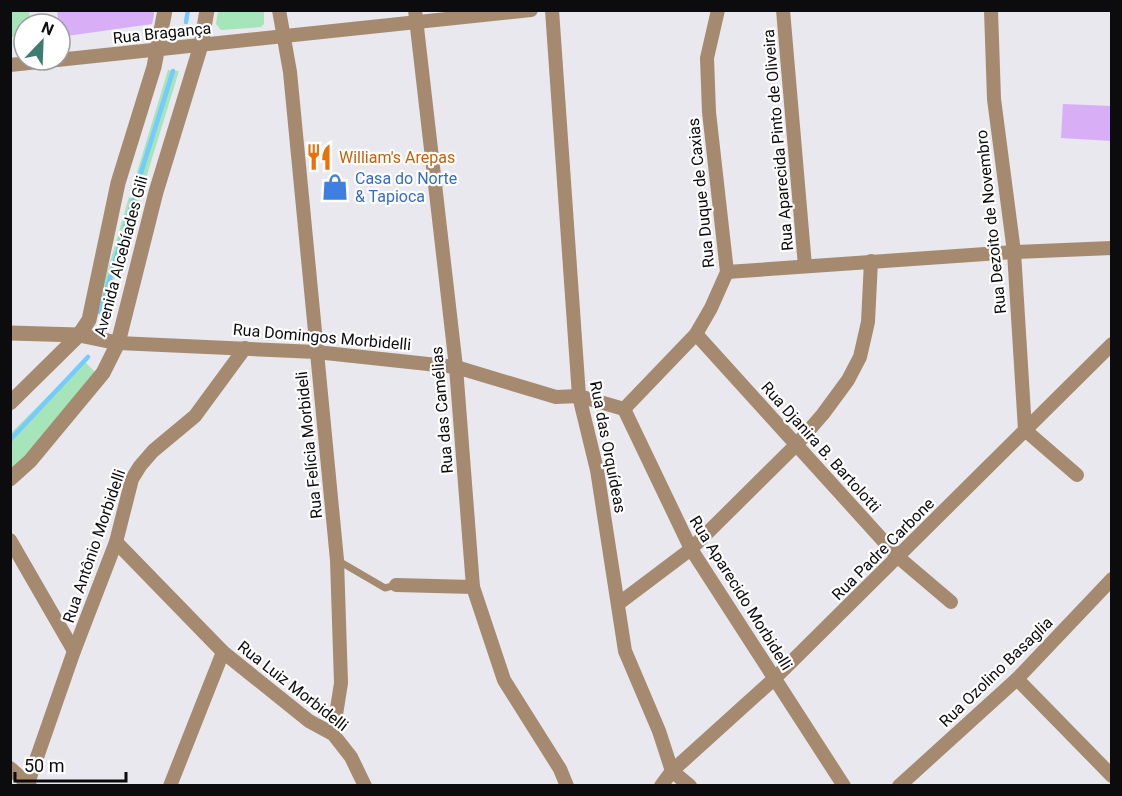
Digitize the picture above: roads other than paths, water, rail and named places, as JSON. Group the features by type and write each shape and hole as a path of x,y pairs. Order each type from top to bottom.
{"street":[{"name":"Avenida Alcebíades Gili","path":"10,403 79,335 89,320 118,183 158,49 165,10"},
{"name":"Avenida Alcebíades Gili","path":"10,479 30,460 103,373 118,343 156,192 201,45 207,10"},
{"name":"Rua Felícia Morbideli","path":"279,10 290,72 337,560 341,683 333,734"},
{"name":"Rua Bragança","path":"10,65 283,36 415,17 531,10"},
{"name":"Rua das Orquídeas","path":"552,10 579,396 597,470 625,651 659,731 672,771"},
{"name":"Rua Duque de Caxias","path":"624,410 696,334 727,272 709,112 707,58 718,10"},
{"name":"Rua Aparecida Pinto de Oliveira","path":"783,10 805,266"},
{"name":"Rua Dezoito de Novembro","path":"991,10 994,99 1014,252 1025,430"},
{"name":"Rua das Camélias","path":"415,17 456,367 473,587 504,680 560,769 567,786"},
{"path":"727,272 1014,252 1112,248"},
{"path":"618,604 691,549 797,444 823,414 848,380 860,357 868,322 871,261"},
{"name":"Rua Domingos Morbidelli","path":"10,333 79,335 118,343 316,352 456,367 556,397 579,396 624,410"},
{"name":"Rua Djanira B. Bartolotti","path":"696,334 898,557 951,602"},
{"name":"Rua Padre Carbone","path":"661,786 672,771 775,678 1112,344"},
{"name":"Rua Antônio Morbidelli","path":"29,785 74,651 116,542 132,479 153,451 195,416 244,348"},
{"name":"Rua Aparecido Morbidelli","path":"624,410 691,549 844,786"},
{"path":"1025,430 1077,475"},
{"path":"10,540 74,651"},
{"name":"Rua Luiz Morbidelli","path":"116,542 223,652 309,722 333,734 351,757 365,786"},
{"name":"Rua Ozolino Basaglia","path":"899,786 1017,679 1112,579"},
{"path":"396,585 473,587"},
{"path":"170,786 223,652"},
{"path":"1017,679 1112,776"},
{"path":"10,768 29,785"},
{"path":"672,771 690,786"}],"lane":[{"path":"337,560 385,588 396,585"}],"waterway":[{"path":"186,22 188,10"},
{"path":"140,176 173,71"},
{"path":"100,312 133,200"},
{"path":"10,440 88,357"}],"place":[{"name":"William's Arepas","path":"319,157"},
{"name":"Casa do Norte & Tapioca","path":"335,187"}]}
